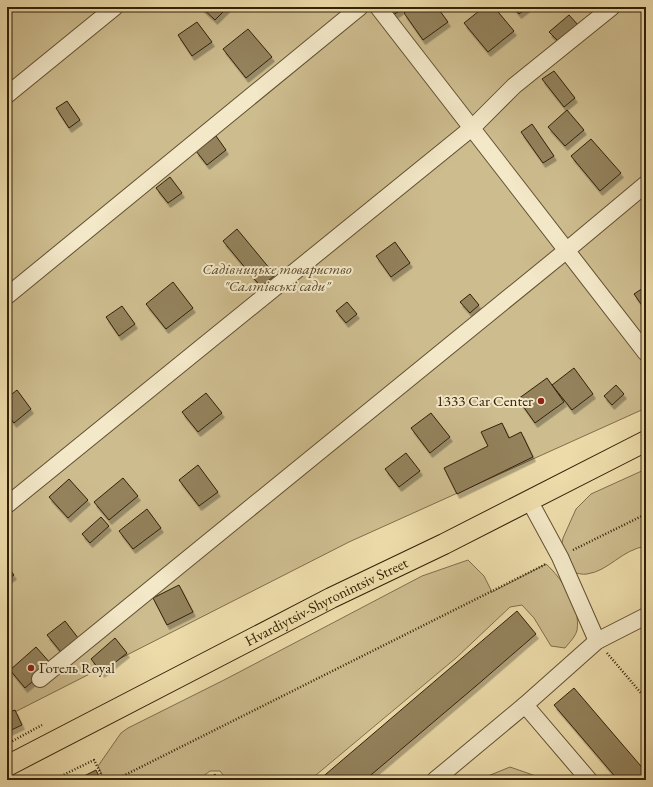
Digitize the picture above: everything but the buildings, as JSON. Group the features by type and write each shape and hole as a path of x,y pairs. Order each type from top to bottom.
{"main road":[{"name":"Hvardiytsiv-Shyronintsiv Street","path":"7,766 331,598 444,544 646,441"}],"street":[{"path":"7,95 115,7"},
{"path":"7,296 360,7"},
{"path":"378,7 473,127 646,352"},
{"path":"7,505 473,127 514,86 612,7"},
{"path":"40,679 568,250 646,184"},
{"path":"529,500 560,557 597,641"},
{"path":"435,780 525,705 597,641 646,616"},
{"path":"525,705 589,780"}],"path":[{"path":"115,780 646,514"},
{"path":"597,641 646,698"},
{"path":"7,744 42,724"},
{"path":"53,780 94,760 104,780"}],"green space":[{"name":"Садівницьке товариство \"Салтівські сади\"","path":"7,7 646,7 646,408 349,542 7,716"},
{"path":"646,469 646,546 629,552 595,572 584,574 572,572 561,548 563,538 576,509 591,494"},
{"path":"468,560 484,576 492,592 546,564 564,585 576,612 577,630 565,648 551,646 534,618 522,605 510,607 456,658 310,780 227,780 220,771 210,771 198,780 104,780 98,766 121,733 128,728 226,679 422,576"},
{"path":"510,767 533,775 540,780 478,780"}],"place":[{"name":"1333 Car Center","path":"541,401"},
{"name":"Готель Royal","path":"31,668"}]}
